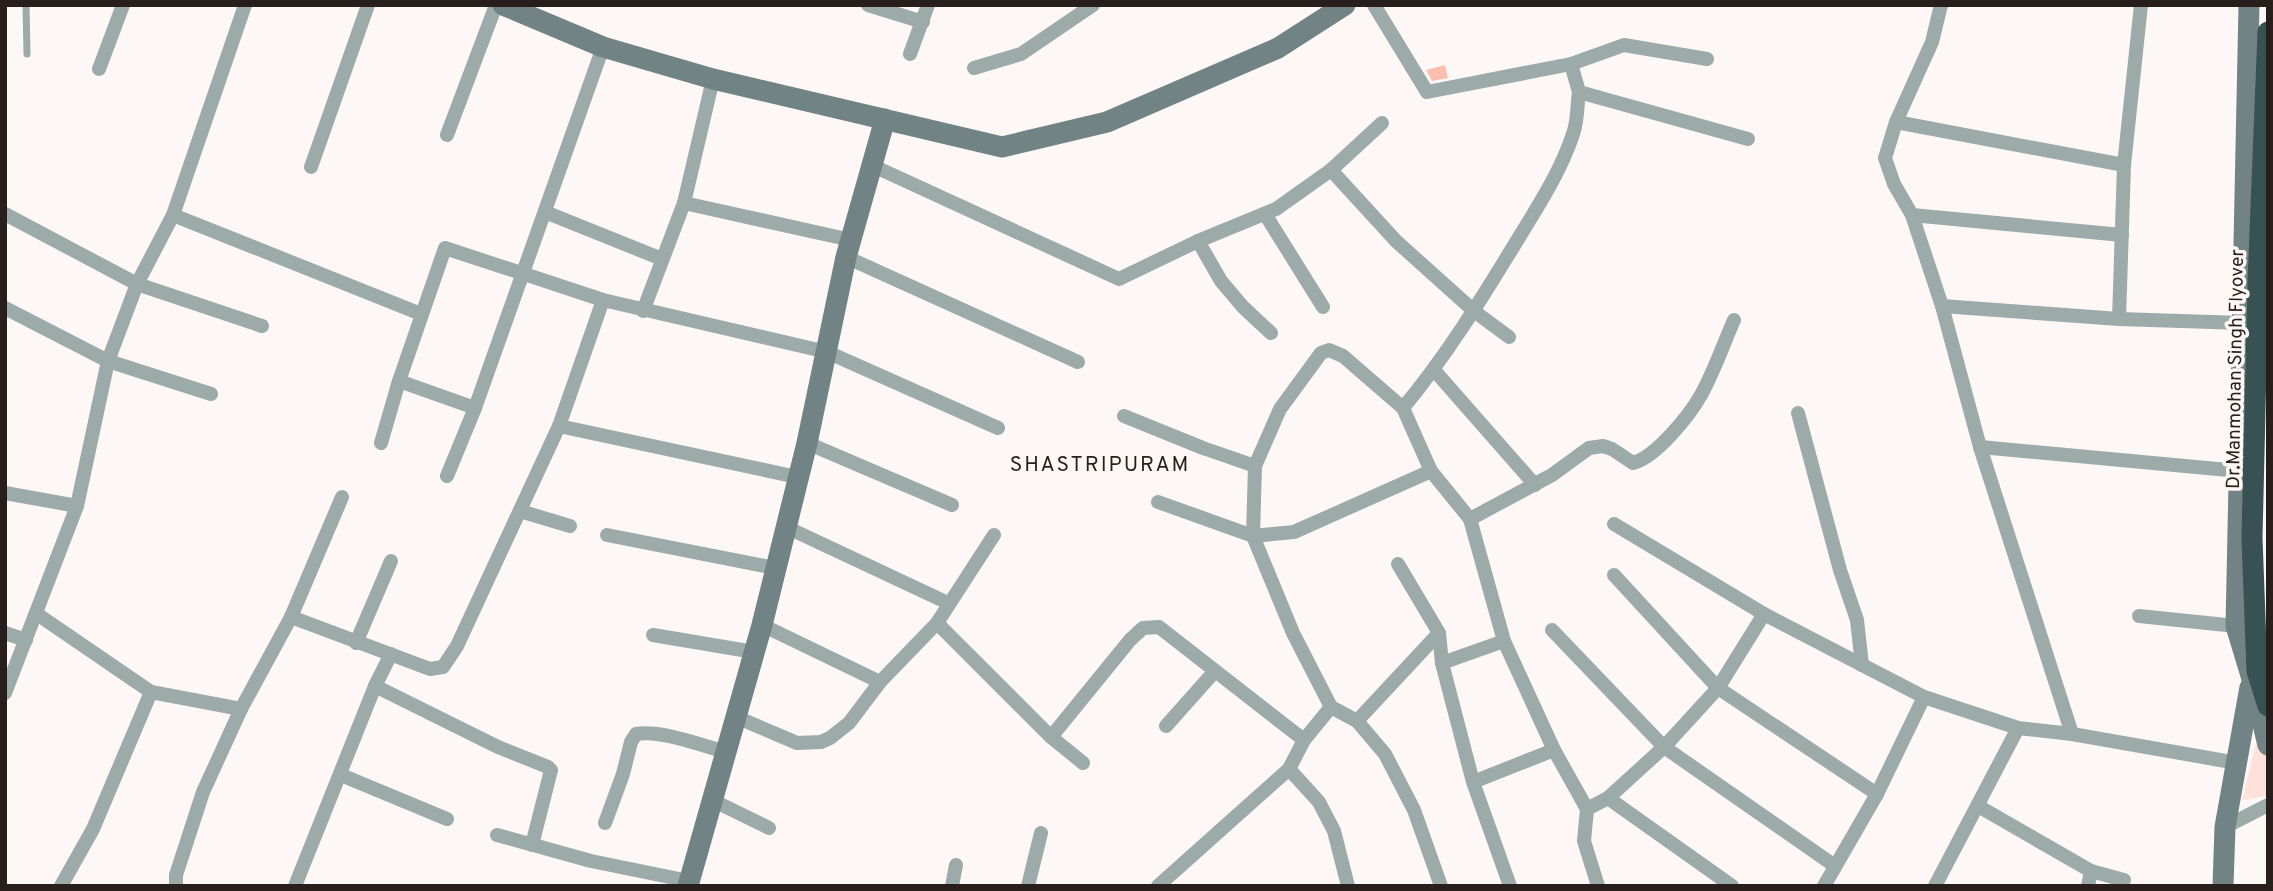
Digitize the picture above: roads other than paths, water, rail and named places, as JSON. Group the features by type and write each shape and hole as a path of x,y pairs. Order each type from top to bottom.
{"highway":[{"name":"Dr.Manmohan Singh Flyover","path":"2268,32 2252,538 2257,671 2268,706"}],"street":[{"path":"99,69 123,5"},
{"path":"5,693 77,506 108,361 137,284 173,215 245,5"},
{"path":"311,167 369,5"},
{"path":"447,135 496,5"},
{"path":"503,5 603,47 713,79 1002,146 1107,122 1279,48 1345,5"},
{"path":"868,5 923,22"},
{"path":"910,54 928,5"},
{"path":"974,68 1021,54 1093,5"},
{"path":"1374,5 1427,92 1571,64 1624,45 1707,59"},
{"path":"1941,5 1932,42 1896,122 1885,158 1894,184 1912,215 1942,306 1980,447 2073,734"},
{"path":"2119,320 2124,165 2141,5"},
{"path":"2249,5 2236,626 2268,746"},
{"path":"447,476 475,408 603,47"},
{"path":"1403,408 1434,370 1474,311 1563,160 1574,131 1579,92 1571,64"},
{"path":"643,311 684,203 713,79"},
{"path":"1579,92 1748,139"},
{"path":"497,835 591,861 689,883 762,625 807,443 849,248 885,119"},
{"path":"1896,122 2124,165"},
{"path":"871,165 1119,279 1198,241 1276,209 1331,170 1382,123"},
{"path":"1331,170 1395,241 1474,311 1509,337"},
{"path":"684,203 849,248 1078,362"},
{"path":"545,212 662,259"},
{"path":"5,214 137,284 262,326"},
{"path":"1265,214 1323,307"},
{"path":"173,215 421,314"},
{"path":"1912,215 2122,234"},
{"path":"1198,241 1221,281 1270,333"},
{"path":"381,443 399,381 445,248 521,275 643,311 827,352 998,428"},
{"path":"291,617 430,669 443,667 457,646 559,426 603,300"},
{"path":"1942,306 2119,320 2243,323"},
{"path":"5,308 108,361 211,394"},
{"path":"1470,519 1552,475 1589,448 1603,446 1633,463 1643,461 1662,445 1701,396 1734,320"},
{"path":"1441,886 1414,810 1385,754 1357,720 1331,707 1293,633 1253,536 1255,466 1280,409 1321,353 1329,350 1343,356 1403,408 1431,471 1470,519 1504,641 1554,750 1587,809 1584,841 1597,885"},
{"path":"1434,370 1535,485"},
{"path":"399,381 475,408"},
{"path":"1798,413 1840,570 1857,620 1862,665"},
{"path":"1124,416 1255,466"},
{"path":"559,426 797,477"},
{"path":"807,443 952,505"},
{"path":"1980,447 2239,471"},
{"path":"1158,502 1253,536 1294,532 1431,471"},
{"path":"5,493 77,506"},
{"path":"176,886 176,875 203,792 241,709 291,617 342,497"},
{"path":"520,511 570,526"},
{"path":"1614,524 1764,614 1924,697 2018,728 2073,734 2237,764"},
{"path":"786,527 948,603"},
{"path":"607,535 775,568"},
{"path":"736,717 797,743 821,743 830,738 849,723 880,682 937,623 994,536"},
{"path":"356,643 391,561"},
{"path":"1398,564 1439,633 1442,663 1473,782 1510,886"},
{"path":"1614,575 1718,688 1877,794"},
{"path":"37,614 151,692 241,709"},
{"path":"1587,809 1608,797 1664,747 1718,688 1764,614"},
{"path":"2139,616 2236,626"},
{"path":"937,623 1051,737 1083,763"},
{"path":"762,625 880,682"},
{"path":"1051,737 1130,640 1143,628 1159,627 1304,740"},
{"path":"1552,630 1664,747 1835,866"},
{"path":"5,633 26,640"},
{"path":"1357,720 1439,633"},
{"path":"653,635 754,652"},
{"path":"1442,663 1504,641"},
{"path":"295,886 374,686 391,654"},
{"path":"1166,726 1215,671"},
{"path":"2223,886 2225,827 2252,679"},
{"path":"374,686 498,747 548,766 551,770 532,845"},
{"path":"61,886 93,829 151,692"},
{"path":"1824,886 1877,794 1924,697"},
{"path":"1157,886 1289,769 1304,740 1331,707"},
{"path":"1935,886 2018,728"},
{"path":"605,823 636,734 663,736 726,752"},
{"path":"1473,782 1554,750"},
{"path":"1289,769 1319,802 1334,831 1348,886"},
{"path":"341,775 447,819"},
{"path":"1608,797 1732,886"},
{"path":"712,800 769,828"},
{"path":"2225,827 2268,805"},
{"path":"1979,806 2090,878 2124,880"},
{"path":"1028,886 1041,833"},
{"path":"952,886 956,865"}],"lane":[{"path":"26,5 27,54"}],"district":[{"name":"SHASTRIPURAM","path":"1100,464"}]}
